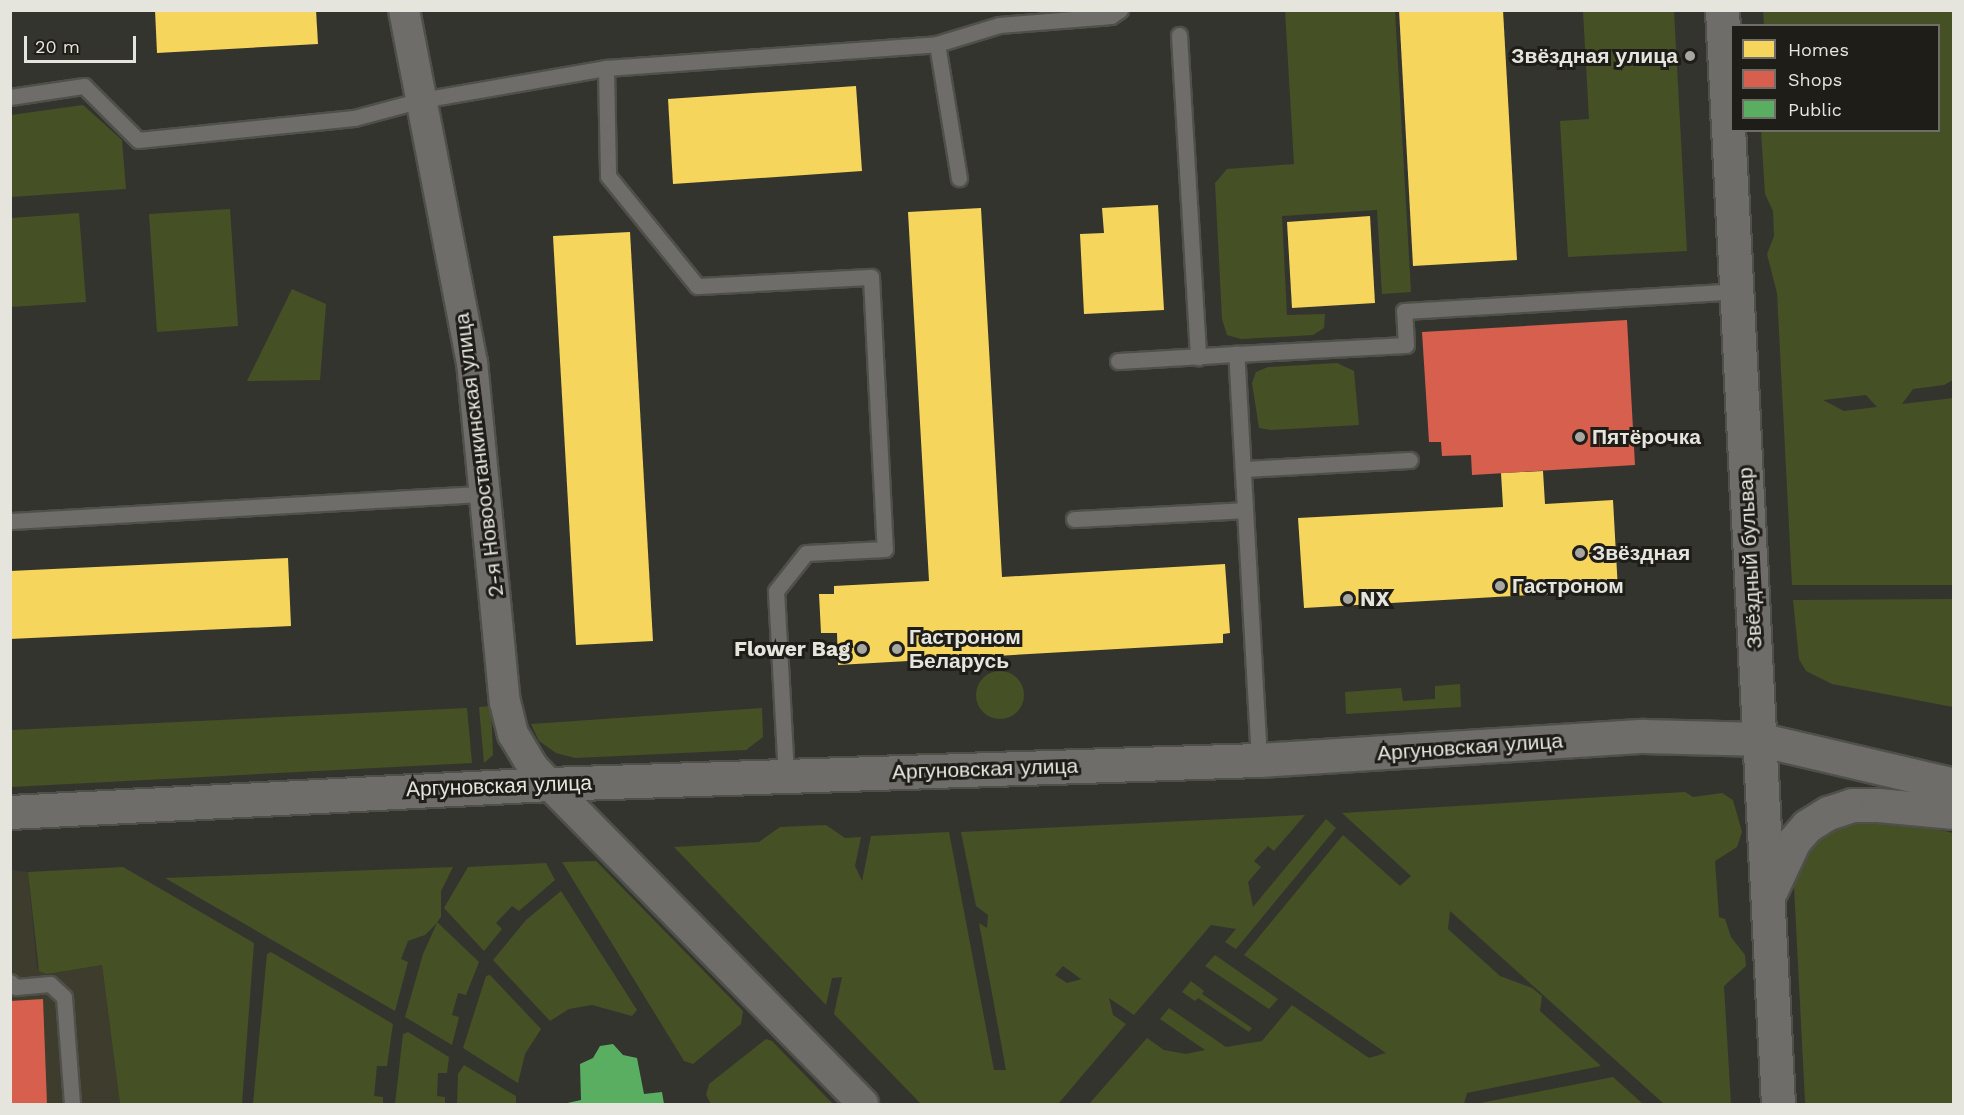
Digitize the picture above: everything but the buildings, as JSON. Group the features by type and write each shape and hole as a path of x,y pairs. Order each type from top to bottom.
{"main road":[{"name":"Звёздный бульвар","path":"1722,10 1778,1104"},
{"name":"Аргуновская улица","path":"10,812 549,784 1259,760 1643,736 1758,739 1953,785"},
{"path":"1769,898 1794,841 1807,826 1828,813 1852,805 1953,812"}],"street":[{"name":"2-я Новоостанкинская улица","path":"404,10 472,362 505,702 513,734 532,766 862,1104"}],"lane":[{"path":"10,97 84,86 138,140 354,118 421,100 606,68 937,44 999,25 1111,16 1119,10"},
{"path":"1179,35 1198,357"},
{"path":"937,44 959,178"},
{"path":"606,68 608,176 697,286 871,277 885,549 806,553 776,591 786,776"},
{"path":"1118,361 1406,345 1404,311 1737,291"},
{"path":"1236,354 1259,760"},
{"path":"1243,469 1410,460"},
{"path":"10,521 485,494"},
{"path":"1074,519 1245,510"},
{"path":"10,982 16,987 50,984 64,997 72,1104"}],"shaded area":[{"path":"11,870 28,872 37,967 47,974 102,965 120,1104 11,1104"}],"green space":[{"path":"1285,11 1395,11 1411,292 1382,294 1377,210 1282,216 1287,315 1325,314 1324,328 1313,335 1241,339 1227,335 1222,319 1215,183 1227,169 1294,164"},
{"path":"1583,11 1674,11 1687,251 1568,257 1560,121 1589,119"},
{"path":"1763,11 1953,11 1953,380 1944,385 1913,389 1902,404 1953,398 1953,585 1792,585 1777,293 1767,254 1774,236 1773,211 1765,194 1761,132 1940,132 1940,24 1764,24","holes":["1866,395 1877,407 1844,411 1823,400"]},
{"path":"83,105 122,140 126,189 11,197 11,115"},
{"path":"230,209 238,326 157,332 149,214"},
{"path":"79,213 86,302 11,307 11,218"},
{"path":"292,289 326,304 320,380 247,381"},
{"path":"1337,363 1354,371 1359,425 1271,430 1259,428 1252,383 1256,372 1268,367"},
{"path":"1953,599 1953,707 1832,684 1806,671 1799,659 1793,600"},
{"path":"995,671 1005,671 1017,678 1024,690 1024,700 1017,712 1005,719 995,719 980,708 976,700 976,690 987,675"},
{"path":"1460,684 1461,707 1346,714 1345,692 1401,688 1403,701 1435,699 1435,686"},
{"path":"491,706 493,755 484,763 479,707"},
{"path":"467,708 472,763 11,787 11,730"},
{"path":"762,708 763,737 746,750 575,758 556,753 539,741 531,724"},
{"path":"1685,792 1693,797 1722,793 1733,800 1742,832 1737,847 1715,861 1719,917 1725,919 1731,937 1745,955 1746,966 1724,986 1731,1104 1664,1104 1450,911 1448,929 1500,976 1532,988 1542,996 1540,1011 1601,1066 1467,1093 1464,1104 1089,1104 1147,1038 1164,1050 1186,1054 1205,1050 1160,1019 1169,1008 1226,1047 1262,1041 1292,1005 1369,1058 1386,1053 1244,955 1343,835 1400,886 1411,876 1342,813"},
{"path":"1305,815 1274,851 1268,846 1254,861 1261,867 1248,882 1253,907 1326,819 1336,828 1236,949 1225,942 1236,929 1211,925 1134,1015 1109,998 1113,1015 1126,1024 1058,1104 921,1104 834,1014 842,977 832,978 826,1005 674,847 759,842 780,827 826,825 845,838 861,837 855,866 862,881 871,836 949,832 994,1070 1006,1070 979,923 987,928 988,915 976,906 961,832","holes":["1063,966 1081,979 1067,983 1055,975"]},
{"path":"1877,815 1953,833 1953,1104 1806,1104 1805,1101 1793,867 1832,821"},
{"path":"596,861 743,1011 741,1024 693,1064 684,1061 562,862"},
{"path":"546,863 555,880 519,911 512,906 496,923 502,929 484,951 444,908 468,867"},
{"path":"123,867 254,943 242,1104 120,1104 102,965 47,974 39,971 28,872"},
{"path":"453,867 441,891 441,917 437,922 479,962 466,995 458,993 452,1015 459,1017 452,1045 405,1017 423,954 437,923 425,935 408,941 401,959 408,962 395,1011 165,878"},
{"path":"561,891 637,1010 632,1016 592,1005 569,1009 550,1021 493,960 526,920"},
{"path":"271,952 393,1024 387,1066 377,1066 374,1096 383,1097 383,1104 253,1104 267,954"},
{"path":"1215,955 1278,999 1269,1009 1205,966"},
{"path":"490,975 541,1029 525,1054 518,1083 463,1048 486,976"},
{"path":"1191,981 1204,991 1202,994 1252,1028 1249,1032 1198,998 1195,1001 1182,992"},
{"path":"408,1032 449,1057 447,1073 438,1073 437,1096 445,1097 445,1104 395,1104 403,1034"},
{"path":"766,1039 772,1041 833,1104 711,1104 706,1095 709,1084"},
{"path":"464,1065 516,1096 516,1104 457,1104 458,1074"},
{"path":"1613,1077 1643,1104 1475,1104"}],"place":[{"name":"Звёздная улица","path":"1690,56"},
{"name":"Пятёрочка","path":"1580,437"},
{"name":"Звёздная","path":"1580,553"},
{"name":"Гастроном","path":"1500,586"},
{"name":"NX","path":"1348,599"},
{"name":"Flower Bag","path":"862,649"},
{"name":"Гастроном Беларусь","path":"897,649"}]}
